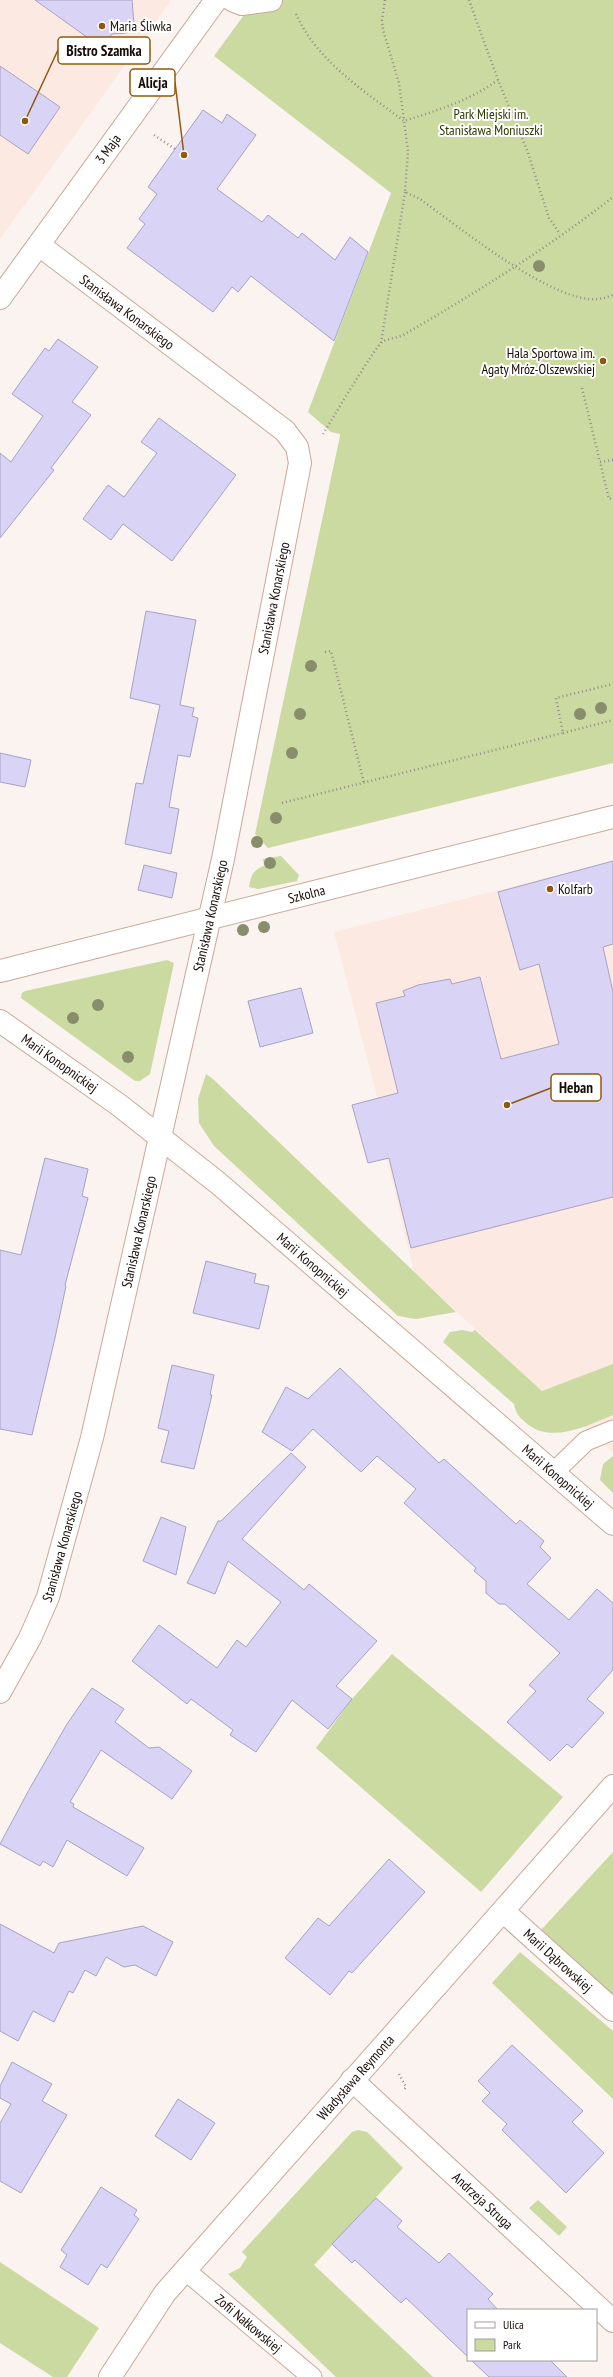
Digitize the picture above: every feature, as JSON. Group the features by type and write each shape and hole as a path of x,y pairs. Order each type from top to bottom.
{"street":[{"name":"3 Maja","path":"0,298 216,0"},
{"path":"232,0 242,4 271,0"},
{"name":"Stanisława Konarskiego","path":"0,1692 30,1638 48,1597 61,1555 92,1438 210,918 300,463 297,447 285,431 39,245"},
{"name":"Szkolna","path":"0,971 613,817"},
{"name":"Marii Konopnickiej","path":"0,1021 119,1105 218,1183 613,1524"},
{"name":"Władysława Reymonta","path":"110,2377 165,2293 613,1786"},
{"name":"Marii Dąbrowskiej","path":"503,1911 613,2010"},
{"name":"Andrzeja Struga","path":"352,2080 613,2321"}],"lane":[{"path":"554,1472 586,1442 613,1430"},
{"name":"Zofii Nałkowskiej","path":"185,2270 312,2377"}],"path":[{"path":"322,434 381,343 405,192 408,151 399,83 383,30 382,20 385,0"},
{"path":"469,0 498,80 527,150 549,218 560,234"},
{"path":"294,9 300,24 315,44 340,72 404,121"},
{"path":"404,121 457,104 482,91 498,80"},
{"path":"161,140 175,149"},
{"path":"405,192 420,199 516,266 567,293 589,299 604,299 613,295"},
{"path":"381,343 403,335 516,266 560,234 578,224 613,197"},
{"path":"582,388 609,499 613,498"},
{"path":"600,462 613,460"},
{"path":"325,652 331,651 364,783"},
{"path":"563,733 556,698 613,684"},
{"path":"282,803 613,720"}],"shaded area":[{"path":"0,0 169,0 170,2 0,239"},
{"path":"613,861 613,1452 542,1391 414,1272 387,1159 393,1157 334,932"}],"green space":[{"name":"Park Miejski im. Stanisława Moniuszki","path":"255,0 613,0 613,763 268,848 255,834 340,436 340,434 331,432 308,412 391,193 214,56"},
{"path":"281,856 299,875 297,881 258,889 249,887 253,874 257,869 264,866 263,859"},
{"path":"167,960 174,963 150,1074 140,1081 135,1081 21,998 22,993 25,991"},
{"path":"206,1074 213,1079 456,1312 416,1319 398,1316 214,1146 199,1123 198,1099"},
{"path":"462,1330 472,1332 475,1330 542,1391 613,1364 613,1415 580,1428 557,1433 535,1429 519,1416 514,1404 443,1342 450,1332"},
{"path":"613,1456 613,1493 600,1480 603,1464"},
{"path":"392,1654 563,1797 481,1892 316,1748 352,1699"},
{"path":"613,1852 613,1997 608,1996 541,1930"},
{"path":"520,1952 613,2031 613,2099 492,1983"},
{"path":"358,2130 367,2132 403,2168 314,2265 433,2377 336,2377 228,2274 240,2268 247,2257 242,2252 352,2132"},
{"path":"538,2200 567,2227 559,2236 529,2208"},
{"path":"0,2262 99,2328 67,2377 53,2377 0,2343"}],"building":[{"name":"Maria Śliwka","path":"35,0 132,0 134,24 127,33 112,34 102,48"},
{"path":"0,66 60,107 28,154 0,135"},
{"path":"203,110 222,123 227,114 256,135 217,189 262,222 268,215 298,238 302,233 335,260 350,237 368,252 334,341 251,276 238,292 232,287 213,312 127,248 145,224 139,219 157,194 148,187"},
{"path":"58,339 98,367 72,402 91,415 51,468 54,470 0,538 0,453 11,462 43,416 12,394 45,348 49,351"},
{"path":"159,418 236,475 172,561 123,524 111,540 83,519 108,485 124,497 157,453 141,442"},
{"path":"146,611 196,620 180,705 194,708 192,716 198,718 190,757 178,755 169,807 179,809 171,854 125,844 136,783 143,784 160,705 130,698"},
{"path":"0,753 31,760 25,787 0,782"},
{"path":"613,861 613,944 603,947 613,992 613,1197 411,1248 389,1158 368,1163 352,1105 398,1093 376,1003 405,996 403,991 418,985 450,979 452,984 480,977 501,1059 559,1044 539,964 520,970 498,892"},
{"path":"144,865 177,873 172,898 138,890"},
{"path":"301,988 313,1033 260,1047 248,1001"},
{"path":"45,1158 88,1169 82,1196 88,1198 65,1285 55,1338 32,1435 0,1429 0,1250 21,1255"},
{"path":"206,1261 256,1274 254,1283 269,1286 259,1329 193,1313"},
{"path":"172,1365 214,1375 210,1395 212,1395 194,1469 161,1462 169,1431 158,1428"},
{"path":"340,1368 439,1463 444,1459 516,1524 520,1520 544,1541 540,1547 551,1558 527,1584 569,1620 597,1589 613,1603 613,1670 587,1699 604,1713 572,1748 567,1744 550,1761 507,1722 536,1691 529,1685 560,1653 505,1604 499,1604 486,1593 486,1581 474,1571 476,1568 404,1503 416,1489 377,1456 361,1472 313,1429 292,1451 262,1432 286,1387 308,1399"},
{"path":"291,1453 306,1467 242,1539 304,1590 309,1584 377,1641 336,1686 352,1699 328,1729 292,1700 256,1752 230,1735 233,1730 191,1699 187,1704 132,1661 159,1625 217,1668 237,1640 246,1647 281,1602 228,1561 215,1594 187,1583 218,1521 221,1521"},
{"path":"161,1517 186,1527 176,1575 143,1561"},
{"path":"92,1688 124,1709 115,1722 149,1748 159,1747 192,1771 172,1799 101,1750 70,1802 74,1804 73,1807 144,1848 127,1876 67,1840 53,1867 43,1861 40,1866 0,1844 67,1724"},
{"path":"389,1859 425,1892 352,1973 349,1971 330,1995 285,1958 318,1918 329,1926"},
{"path":"0,1924 54,1953 59,1943 143,1926 173,1942 156,1976 135,1965 124,1967 106,1957 96,1976 85,1970 73,1993 69,1991 54,2022 33,2011 18,2041 0,2031"},
{"path":"512,2045 583,2111 572,2122 604,2153 566,2193 502,2130 507,2124 482,2101 490,2093 478,2081"},
{"path":"12,2062 52,2084 42,2101 67,2115 21,2193 0,2181 0,2123 11,2104 0,2098 0,2086"},
{"path":"178,2099 215,2123 191,2160 155,2136"},
{"path":"101,2187 137,2210 134,2215 139,2219 107,2268 101,2264 88,2285 60,2267 67,2255 61,2250"},
{"path":"376,2198 402,2221 397,2227 439,2263 449,2253 493,2294 488,2299 497,2309 467,2309 467,2356 406,2298 401,2303 355,2260 352,2263 332,2244"},
{"path":"472,2361 551,2361 567,2377 489,2377"}],"place":[{"name":"Maria Śliwka","path":"102,26"},
{"name":"Bistro Szamka","path":"25,121"},
{"name":"Alicja","path":"184,155"},
{"name":"Hala Sportowa im. Agaty Mróz-Olszewskiej","path":"603,361"},
{"name":"Kolfarb","path":"550,889"},
{"name":"Heban","path":"507,1105"}]}
